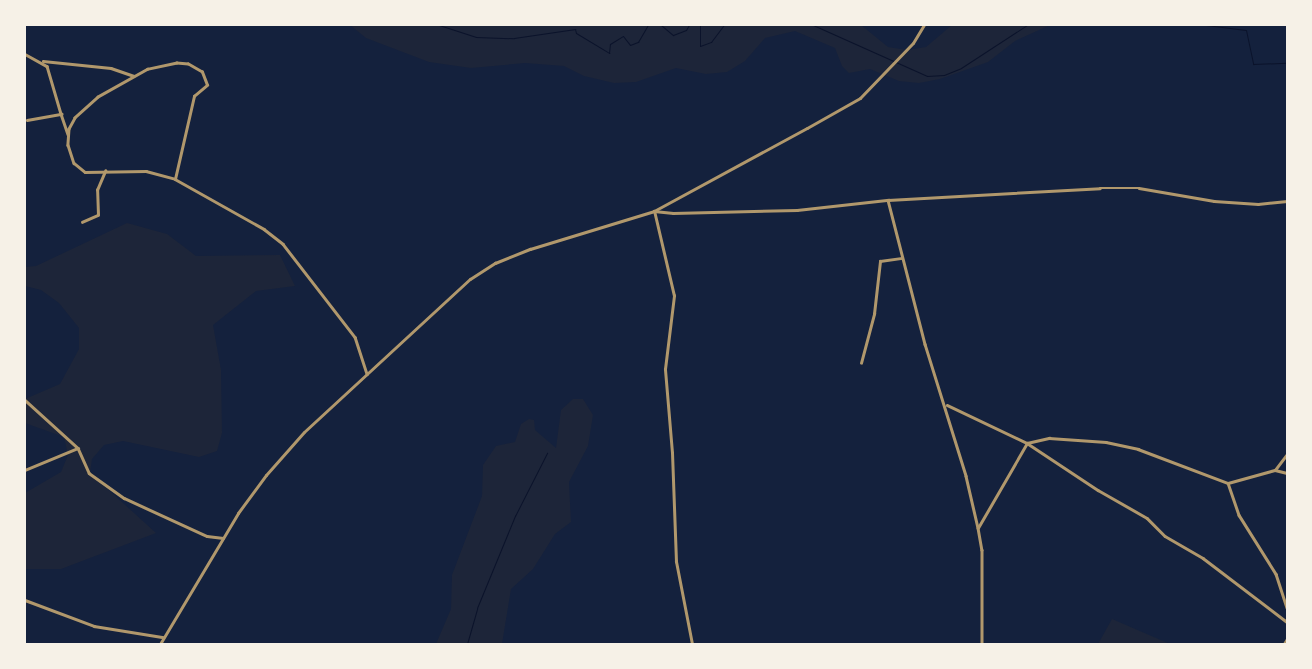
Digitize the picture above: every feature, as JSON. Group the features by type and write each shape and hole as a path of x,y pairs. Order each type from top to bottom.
{"street":[{"path":"160,644 223,538 266,475 304,432 368,376 470,279 495,263 654,211 860,98 913,43 924,25"},
{"path":"25,54 43,61 111,68 134,76"},
{"path":"43,61 52,74 68,135 70,154 79,168 92,173 146,171 175,179 264,229 283,244 355,337 368,376"},
{"path":"68,135 75,118 85,108 134,76 148,69 188,64 206,77 207,85 194,96 175,179"},
{"path":"27,120 61,114"},
{"path":"82,222 98,215 97,190 106,171"},
{"path":"654,211 673,214 797,210 888,200 1109,188 1139,188 1214,201 1258,204 1287,201"},
{"path":"888,200 925,344 946,405 978,528 982,559 982,644"},
{"path":"654,211 674,296 665,369 672,453 676,562 692,644"},
{"path":"861,363 874,314 880,261 902,258"},
{"path":"25,400 78,448 90,473 124,498 207,536 223,538"},
{"path":"946,405 1027,443 1098,490 1147,518 1166,536 1202,558 1287,622"},
{"path":"1027,443 1062,437 1106,442 1174,460 1228,483 1275,470 1287,473"},
{"path":"978,528 1027,443"},
{"path":"25,470 78,448"},
{"path":"1275,470 1287,454"},
{"path":"1228,483 1239,515 1276,574 1287,607"},
{"path":"25,600 94,626 163,637"},
{"path":"1284,644 1287,639"}],"shaded area":[{"path":"350,25 861,25 888,47 907,50 926,47 952,25 1050,25 1015,41 988,62 940,79 919,83 899,81 870,69 849,73 842,66 835,48 795,31 765,38 745,61 727,72 706,74 676,68 636,82 614,83 584,76 564,66 525,63 471,68 429,62 366,38"},
{"path":"127,223 167,234 196,256 280,255 295,286 256,291 213,325 221,370 222,433 217,451 199,457 123,441 104,445 92,459 90,473 156,533 61,569 25,569 25,493 61,472 68,455 64,437 25,423 25,399 60,384 79,349 79,328 59,303 41,290 25,286 25,267 36,266"},
{"path":"573,399 583,399 593,415 588,446 569,482 571,522 555,534 533,569 511,589 502,644 436,644 451,609 452,575 482,496 483,465 496,446 515,442 521,424 529,419 534,420 535,430 556,448 561,410"},
{"path":"1112,619 1170,644 1098,644"}],"waterway":[{"path":"439,25 476,37 514,38 575,29 576,33 609,53 610,44 623,36 630,45 638,42 648,25"},
{"path":"661,25 673,35 686,30 689,25"},
{"path":"700,25 700,46 711,42 724,25"},
{"path":"813,25 927,76 944,75 961,68 1027,25"},
{"path":"1206,25 1246,30 1253,64 1287,63"},
{"path":"467,644 477,608 515,516 547,453"}]}
